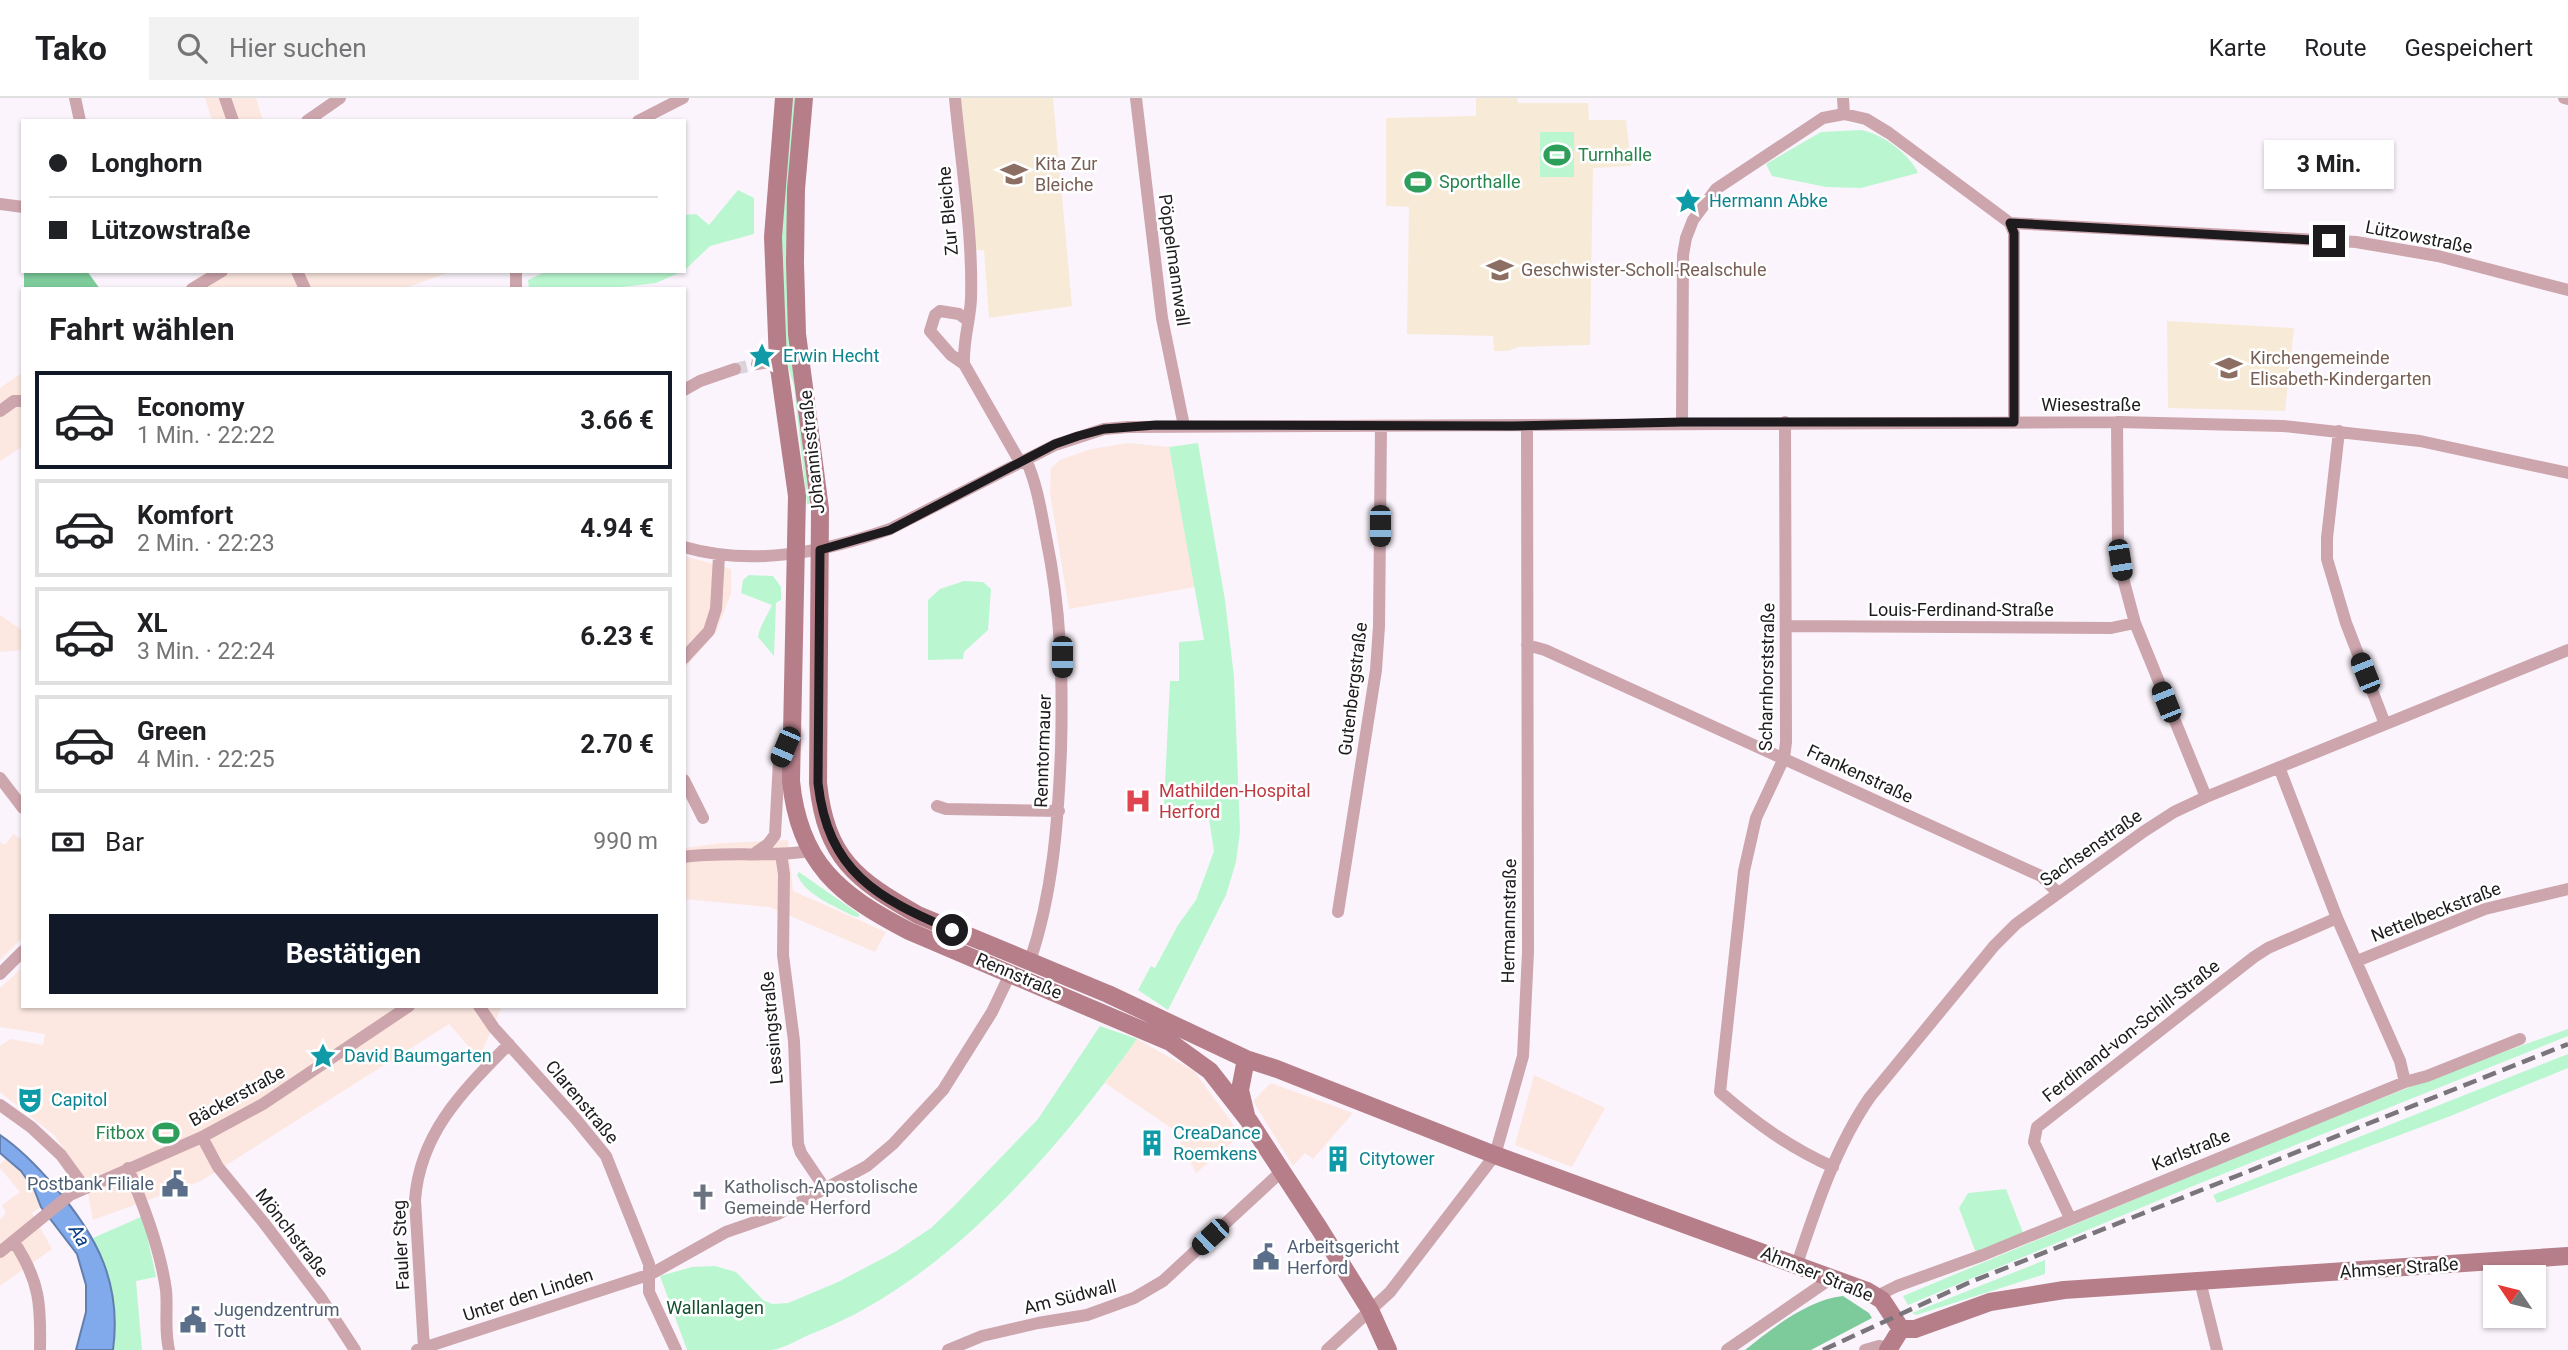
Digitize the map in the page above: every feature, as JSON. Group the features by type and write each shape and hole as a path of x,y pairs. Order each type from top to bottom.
{"main road":[{"name":"Johannisstraße","path":"784,98 773,208 774,302 778,361 797,496 791,781 794,813 810,851"},
{"name":"Johannisstraße","path":"804,98 796,189 797,334 819,504 818,783 821,809 835,847"},
{"path":"810,851 835,847"},
{"name":"Rennstraße","path":"835,847 851,869 888,898 918,915 1144,1010 1247,1059"},
{"name":"Rennstraße","path":"810,851 846,892 873,912 909,931 1011,972 1170,1042"},
{"path":"1170,1042 1247,1059 1240,1090 1248,1121"},
{"path":"1170,1042 1210,1071 1248,1121 1370,1310 1388,1350"},
{"name":"Ahmser Straße","path":"1247,1059 1495,1154 1833,1277 1877,1296 1901,1329 1914,1329 1990,1302 2064,1290 2568,1256"},
{"path":"1888,1349 1901,1329"}],"street":[{"path":"75,98 80,119"},
{"path":"225,98 232,119"},
{"path":"310,119 340,98"},
{"path":"642,119 683,98"},
{"name":"Zur Bleiche","path":"955,98 969,248 971,302 964,364"},
{"name":"Pöppelmannwall","path":"1136,98 1162,318 1184,426"},
{"path":"1843,98 1843,114"},
{"path":"1682,422 1682,267 1686,238 1693,220 1716,189 1737,174 1823,118 1843,114 1866,119 1889,133 2010,223 2014,233 2014,422"},
{"path":"0,204 21,207"},
{"name":"Lützowstraße","path":"2010,223 2356,242 2438,256 2568,290"},
{"path":"194,287 218,273"},
{"path":"967,320 959,314 940,311 930,325 933,336 964,364 1023,461"},
{"path":"757,364 778,361"},
{"path":"686,389 735,369"},
{"path":"0,411 14,401 21,401"},
{"name":"Wiesestraße","path":"686,548 719,556 775,556 820,550 890,530 1055,444 1104,429 1184,426 1527,426 1682,422 2118,422 2283,426 2339,431 2462,449 2568,474"},
{"name":"Scharnhorststraße","path":"1785,422 1786,742 1784,758 1756,818 1744,871 1720,1093 1776,1137 1833,1167"},
{"path":"2118,422 2118,541 2123,578 2135,623 2206,797"},
{"name":"Gutenbergstraße","path":"1338,912 1376,670 1381,426"},
{"name":"Hermannstraße","path":"1327,1350 1390,1292 1495,1154 1523,1056 1528,952 1527,426"},
{"path":"2339,431 2326,538 2327,559 2346,623 2385,724"},
{"name":"Renntormauer","path":"1023,461 1037,490 1053,571 1062,657 1059,811 1048,895 1030,961"},
{"path":"686,657 709,631 716,609 719,556"},
{"name":"Louis-Ferdinand-Straße","path":"1786,626 2110,628 2135,623"},
{"name":"Frankenstraße","path":"1527,645 1545,650 2041,876 2058,893"},
{"name":"Sachsenstraße","path":"1797,1264 1854,1119 1994,946 2016,924 2174,812 2568,650"},
{"name":"Johannisstraße","path":"754,854 775,835 779,761 791,733"},
{"name":"Nettelbeckstraße","path":"2279,767 2337,918 2400,1061 2404,1082"},
{"path":"686,784 703,818"},
{"path":"3,787 21,806"},
{"path":"937,806 946,809 1059,811"},
{"path":"686,857 810,851"},
{"name":"Lessingstraße","path":"781,854 784,874 783,956 794,1041 798,1144 801,1153 826,1190"},
{"name":"Nettelbeckstraße","path":"2357,961 2485,909 2568,889"},
{"name":"Ferdinand-von-Schill-Straße","path":"2070,1218 2034,1142 2037,1128 2254,957 2268,948 2337,918"},
{"path":"0,974 21,953"},
{"name":"Unter den Linden","path":"421,1349 651,1274 726,1232 778,1214 867,1166 893,1144 943,1090 986,1023 1011,972"},
{"name":"Bäckerstraße","path":"0,1252 70,1195 202,1138 263,1104 407,1008"},
{"name":"Clarenstraße","path":"480,1008 494,1028 606,1156 649,1264 649,1292 676,1350"},
{"name":"Karlstraße","path":"1877,1296 2404,1082 2427,1076 2520,1039"},
{"name":"Fauler Steg","path":"421,1349 415,1200 416,1182 422,1160 436,1130 457,1098 509,1044"},
{"path":"0,1105 31,1127 61,1155 85,1188"},
{"name":"Mönchstraße","path":"202,1138 218,1167 305,1277 355,1350"},
{"path":"128,1168 145,1210 166,1292 165,1318 169,1350"},
{"name":"Am Südwall","path":"948,1350 982,1336 1087,1315 1134,1298 1163,1281 1282,1171"},
{"path":"14,1242 26,1260 38,1291 41,1308 40,1350"},
{"path":"1727,1350 1833,1277"},
{"path":"2200,1281 2217,1350"},
{"path":"1865,1350 1879,1346 1888,1349"}],"shaded area":[{"path":"205,98 256,98 262,119 211,119"},
{"name":"Kita Zur Bleiche","path":"960,98 1053,98 1072,306 989,318 984,250 976,250"},
{"name":"Geschwister-Scholl-Realschule","path":"1476,98 1517,98 1518,103 1588,103 1589,120 1626,120 1631,166 1593,168 1590,345 1518,347 1508,351 1494,351 1493,336 1407,334 1409,207 1386,206 1386,118 1476,116"},
{"path":"204,273 447,273 408,287 185,287"},
{"name":"Kirchengemeinde Elisabeth-Kindergarten","path":"2167,321 2294,328 2285,411 2168,408"},
{"path":"21,373 21,447 0,461 0,388"},
{"path":"1128,443 1169,447 1195,587 1069,609 1050,493 1051,468 1060,460 1091,449"},
{"path":"686,557 731,569 731,594 716,632 686,667"},
{"path":"0,615 21,630 21,650 0,652"},
{"path":"13,834 21,839 21,939 0,960 0,842 5,845"},
{"path":"788,840 793,891 886,932 875,952 769,907 686,899 686,848"},
{"path":"21,969 21,1008 501,1008 479,1058 449,1024 201,1181 93,1220 86,1183 55,1136 0,1092 0,1046 10,1039 43,1045 45,1034 0,1027 0,988"},
{"path":"1137,1039 1194,1071 1241,1135 1196,1173 1174,1130 1105,1083"},
{"path":"1534,1075 1605,1108 1572,1167 1515,1145"},
{"path":"1271,1083 1353,1113 1313,1159 1305,1153 1293,1166 1253,1101"},
{"path":"7,1158 34,1189 41,1207 32,1213 52,1249 0,1286 0,1219 6,1213 2,1205 20,1192 0,1168 0,1164"}],"green space":[{"path":"790,98 797,98 789,178 812,504 807,504 794,386 785,356 780,231"},
{"path":"1860,130 1877,135 1894,146 1909,159 1918,173 1861,188 1826,187 1772,176 1766,164 1821,132"},
{"name":"Turnhalle","path":"1540,132 1574,132 1574,177 1540,177"},
{"path":"738,190 754,198 754,234 710,246 686,269 686,215 696,214 709,225"},
{"path":"24,273 88,273 99,287 24,287"},
{"path":"543,273 678,273 656,283 622,287 529,287 528,280"},
{"path":"1198,443 1225,600 1234,677 1240,831 1236,862 1226,895 1168,1010 1138,990 1151,966 1155,968 1178,925 1196,900 1214,851 1208,813 1164,804 1170,681 1179,681 1179,642 1204,640 1169,447"},
{"path":"749,575 773,576 781,587 781,600 776,603 774,656 758,637 772,605 741,593 743,580"},
{"path":"964,581 983,582 991,589 988,630 964,652 963,659 928,660 928,600 940,589"},
{"path":"799,872 859,914 859,917 829,904 807,889 797,875"},
{"name":"Wallanlagen","path":"1100,1026 1137,1039 1071,1126 1034,1169 952,1248 907,1282 860,1311 782,1347 772,1350 687,1350 660,1276 692,1267 715,1266 736,1272 763,1300 772,1304 788,1303 838,1282 895,1252 931,1228 1038,1119"},
{"path":"2568,1029 2568,1036 2193,1186 1908,1305 1903,1296 2277,1140 2445,1073"},
{"path":"2568,1054 2568,1068 2448,1117 2217,1203 2213,1195"},
{"path":"2006,1189 2024,1235 1976,1253 1959,1208 1968,1193"},
{"path":"143,1216 156,1277 136,1281 142,1350 113,1350 111,1292 93,1238"},
{"path":"2045,1260 2045,1274 1916,1315 1912,1313"},
{"path":"1843,1296 1869,1313 1872,1318 1811,1350 1745,1350 1778,1324 1804,1309 1830,1298"}],"water":[{"name":"Aa","path":"0,1135 36,1165 70,1205 94,1242 110,1282 114,1303 113,1350 76,1350 86,1312 86,1285 77,1254 41,1207 34,1189 21,1171 0,1153"}],"tunnel":[{"path":"735,369 757,364"}],"railway":[{"path":"1823,1350 1968,1283 2568,1044"}],"place":[{"name":"Turnhalle","path":"1557,155"},
{"name":"Kita Zur Bleiche","path":"1014,174"},
{"name":"Sporthalle","path":"1418,182"},
{"name":"Hermann Abke","path":"1688,201"},
{"name":"Geschwister-Scholl-Realschule","path":"1500,270"},
{"name":"Erwin Hecht","path":"762,356"},
{"name":"Kirchengemeinde Elisabeth-Kindergarten","path":"2229,368"},
{"name":"Mathilden-Hospital Herford","path":"1138,801"},
{"name":"David Baumgarten","path":"323,1056"},
{"name":"Capitol","path":"30,1100"},
{"name":"Fitbox","path":"166,1133"},
{"name":"CreaDance Roemkens","path":"1152,1143"},
{"name":"Citytower","path":"1338,1159"},
{"name":"Postbank Filiale","path":"175,1184"},
{"name":"Katholisch-Apostolische Gemeinde Herford","path":"703,1197"},
{"name":"Arbeitsgericht Herford","path":"1266,1257"},
{"name":"Jugendzentrum Tott","path":"193,1320"}],"route":[{"path":"952,930 918,915 869,885 846,863 829,834 821,809 818,783 820,550 890,530 1055,444 1104,429 1128,426 2014,422 2014,233 2010,223 2329,241"}]}
